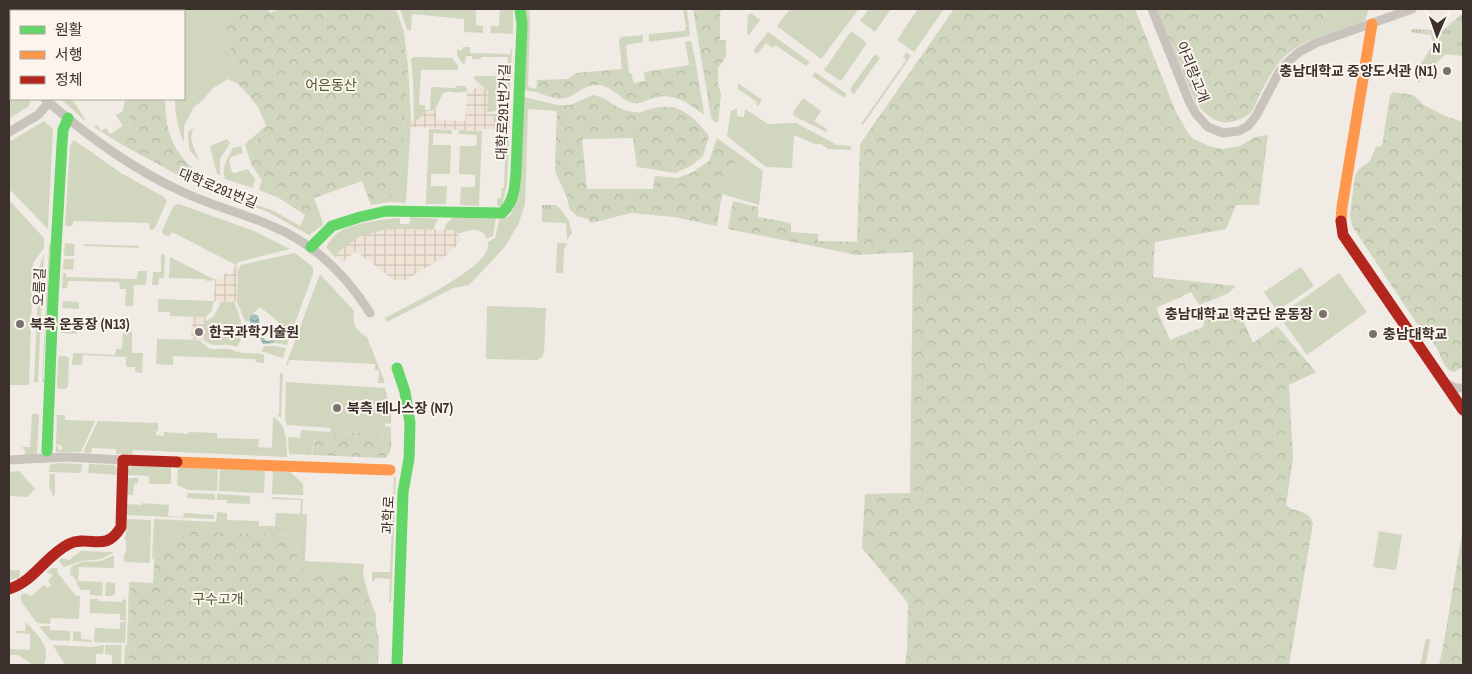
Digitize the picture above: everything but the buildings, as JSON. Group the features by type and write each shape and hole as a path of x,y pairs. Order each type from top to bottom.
{"street":[{"name":"대학로291번가길","path":"311,247 332,226 386,211 502,214 508,209 516,172 522,24 520,9"},
{"name":"아리랑고개","path":"1152,9 1192,109 1208,128 1223,133 1236,132 1248,126 1256,116 1274,79 1293,57 1327,39 1412,9"},
{"path":"1372,24 1342,207 1341,230 1462,408"},
{"path":"9,132 38,115 47,100"},
{"name":"대학로291번길","path":"47,100 112,153 176,189 274,226 311,247 341,276 361,299 370,313"},
{"name":"오름길","path":"46,455 63,130 68,118"},
{"name":"과학로","path":"397,368 405,392 410,423 409,459 403,492 397,665"},
{"path":"1445,383 1455,388 1463,389 1459,399 1462,408"},
{"path":"9,460 46,455 123,460 390,470"},
{"path":"9,589 21,585 67,545 78,542 105,542 117,535 121,526 123,460"}],"green space":[{"path":"98,9 140,9 140,10"},
{"path":"230,9 226,26 238,84 228,79 213,88 194,107 184,126 184,143 177,121 175,105 175,100 185,100 185,10 180,10"},
{"name":"어은동산","path":"230,9 268,9 270,13 280,9 387,9 407,57 408,66 402,170 389,202 371,205 362,181 314,198 320,214 305,215 279,198 259,190 262,180 251,164 260,131 266,126 258,107 238,84 226,26"},
{"path":"387,9 396,9 404,32 407,57"},
{"path":"400,9 476,9 476,25 483,26 483,33 464,32 464,19 412,14 411,30 407,30"},
{"path":"500,9 513,9 513,34 490,33 491,26 499,26"},
{"path":"526,9 529,9 530,24 528,87 536,89 536,92 524,90"},
{"path":"683,9 687,9 689,36 649,42 649,34 685,30"},
{"path":"693,9 723,9 720,12 720,40 726,40 726,57 718,68 718,83 721,95 718,122 714,122 711,117"},
{"path":"790,9 858,10 821,59 777,26"},
{"path":"869,9 891,9 875,32 860,21"},
{"path":"918,9 944,9 914,52 897,40"},
{"path":"954,9 1135,9 1176,112 1188,133 1194,139 1209,146 1223,149 1240,146 1255,137 1268,135 1259,205 1236,205 1226,229 1155,242 1153,277 1236,286 1227,294 1199,305 1191,292 1156,308 1170,340 1203,327 1205,318 1237,306 1253,343 1277,326 1316,372 1289,385 1293,458 1286,505 1307,515 1313,523 1289,665 905,665 908,603 862,548 865,494 910,493 913,252 857,255 728,229 733,201 758,207 758,217 791,223 791,232 818,234 818,241 857,242 860,144"},
{"path":"1156,9 1327,9 1316,38 1300,45 1286,55 1278,64 1248,115 1235,121 1222,122 1206,114 1194,99"},
{"path":"1327,9 1369,9 1365,20 1316,38"},
{"path":"751,13 760,20 749,35 747,34 748,15"},
{"path":"1462,14 1463,56 1445,54 1418,83 1415,73 1433,44 1431,35 1411,32 1412,29 1443,30"},
{"path":"851,31 867,43 841,81 824,70"},
{"path":"768,32 810,62 806,66 775,45 773,48 766,43 757,54 753,51"},
{"path":"643,35 643,42 626,45 629,73 632,74 633,83 622,69 619,40 621,37"},
{"path":"690,41 696,64 689,65 685,42"},
{"path":"463,47 470,47 470,53 510,54 512,49 509,112 506,112 508,57 472,59 472,56 466,56 465,64 463,64 457,55 457,50 462,50"},
{"path":"906,52 911,56 863,125 861,124 906,60 903,57"},
{"path":"875,54 880,58 854,94 851,92 851,88"},
{"path":"414,57 452,58 459,67 457,70 421,70 419,105 425,105 425,110 430,110 431,87 456,88 456,86 465,86 468,90 443,93 435,110 425,112 418,120 414,120 411,59"},
{"path":"696,64 704,114 680,100 668,96 632,103 623,99 612,90 598,85 589,86 563,99 536,92 537,80 568,79 576,73 622,69 634,83 645,81 644,72"},
{"path":"408,66 411,120 406,203 389,202 402,170"},
{"path":"815,72 847,94 844,98 812,76"},
{"path":"476,76 497,76 496,111 487,112 488,91 473,78"},
{"path":"9,83 10,100 30,101 29,106 9,119"},
{"path":"738,83 762,100 758,106 756,105 757,102 738,89"},
{"path":"1393,92 1413,95 1424,105 1445,116 1463,122 1463,367 1454,372 1447,368 1435,345 1425,336 1352,226 1350,215 1355,175 1359,169 1370,161 1376,147 1382,146 1390,95"},
{"path":"593,95 628,111 640,112 663,107 679,109 692,117 709,136 703,156 691,166 676,173 637,167 633,138 582,139 587,189 653,189 655,176 677,178 693,172 709,161 717,138 739,154 722,194 717,226 674,217 631,213 591,223 588,219 577,216 570,210 566,195 555,171 557,105 570,105"},
{"path":"524,97 557,105 557,111 528,109 525,204 518,225 504,248 469,285 453,288 387,322 385,318 441,288 471,268 487,250 488,242 495,238 500,217 508,217 511,214 519,193"},
{"path":"803,98 821,111 814,121 827,129 826,132 794,116 793,113"},
{"path":"62,100 73,100 84,120"},
{"path":"125,100 131,100 128,128 119,143 94,127 97,125 101,131 106,128 110,134 123,126 116,115 123,111"},
{"path":"131,100 165,100 169,130 179,154 197,172 223,190 227,195 226,197 189,181 119,143 128,128"},
{"path":"737,108 737,116 744,117 745,109 768,124 796,123 837,145 851,146 851,150 828,149 821,144 815,144 794,135 792,168 766,167 727,136 731,111"},
{"path":"487,114 510,114 509,130 499,129 499,117 487,116"},
{"path":"44,121 53,129 48,229 9,189 9,142"},
{"path":"196,128 193,130 191,137 200,162 189,150 188,132"},
{"path":"429,129 452,130 452,134 433,133 433,145 451,145 450,174 431,174 431,186 447,186 446,204 426,204"},
{"path":"459,130 482,131 479,206 460,205 461,187 475,187 475,175 459,174 460,146 476,146 477,135 459,134"},
{"path":"260,131 251,164 245,144"},
{"path":"500,136 509,136 507,184 502,206 500,207 497,205 497,198 501,198 502,188 504,188 506,138"},
{"path":"227,139 230,143 220,159 220,175 217,174 210,146"},
{"path":"74,140 121,173 164,197 167,201 155,228 150,229 149,223 73,221 71,226 65,226 70,145"},
{"path":"241,146 243,153 231,157 229,161 232,172 235,173 248,169 255,179 253,188 225,179 224,167 227,160 233,148"},
{"path":"739,154 763,171 759,205 722,194"},
{"name":"북측 운동장 (N13)","path":"9,200 44,238 44,248 33,263 29,385 9,385"},
{"path":"243,200 274,211 300,226 305,215 320,214 323,225 309,235 266,211 242,203"},
{"path":"179,204 254,231 290,249 238,262 236,265 172,232 169,236 164,235 162,231 174,205"},
{"path":"542,205 556,205 561,210 561,217 542,217"},
{"path":"561,210 569,221 572,233 567,240 566,223 542,222 542,217 561,217"},
{"path":"455,216 496,217 493,236 487,239 478,230 457,234 454,230 444,230 447,223"},
{"path":"411,217 439,219 435,224 434,230 404,229 370,234 358,239 334,256 326,247 335,235 349,227 400,218 400,224 409,224"},
{"path":"65,243 75,244 74,256 64,256"},
{"path":"557,243 567,243 564,250 563,273 556,273"},
{"path":"49,244 53,244 53,247 50,251 43,379 46,382 42,382"},
{"path":"84,244 139,246 139,248 84,246"},
{"path":"295,253 313,267 313,274 287,345 274,343 274,340 278,340 280,325 260,307 250,316 250,322 245,321 237,302 238,271 241,265"},
{"path":"44,254 38,382 34,382 39,268"},
{"path":"161,254 165,255 164,278 159,278 158,285 152,285 153,272 161,272"},
{"path":"170,257 215,280 169,278"},
{"path":"64,259 74,259 73,270 63,269"},
{"name":"충남대학교 학군단 운동장","path":"1301,267 1314,286 1277,311 1264,292"},
{"path":"138,271 147,271 146,285 134,285 133,306 125,306 126,289 120,289 119,282 68,281 67,288 62,288 63,273 66,273 66,277 137,279"},
{"name":"충남대학교 학군단 운동장","path":"1339,273 1367,312 1307,355 1279,316"},
{"path":"320,274 354,311 356,327 367,337 385,383 378,383 379,371 375,370 375,364 289,360 288,365 286,365"},
{"path":"158,299 214,301 212,310 206,317 170,316 170,312 158,312"},
{"path":"63,301 79,302 79,309 62,308"},
{"path":"221,302 234,302 242,324 242,336 237,347 214,345 205,341 205,322 214,316"},
{"path":"487,306 546,308 544,352 542,357 537,360 486,359"},
{"path":"61,327 77,327 77,334 61,333"},
{"path":"123,332 132,332 132,353 143,353 142,373 135,372 135,367 126,367 126,357 83,355 82,365 72,365 73,353 115,355 116,349 122,349"},
{"path":"157,339 200,340 211,349 229,349 241,353 264,355 264,363 256,362 255,359 173,356 173,365 156,364"},
{"path":"265,346 286,348 283,358 261,351"},
{"path":"60,356 69,358 68,387 65,389 57,387 58,358"},
{"path":"280,373 283,373 281,418 277,415 279,414"},
{"name":"북측 테니스장 (N7)","path":"286,382 385,388 391,411 391,424 385,423 385,426 391,427 391,434 338,432 331,435 316,435 311,455 289,454 288,437 300,438 301,430 330,432 331,428 287,425 285,419"},
{"path":"32,414 39,414 37,455 22,457 25,451 22,447 30,447"},
{"path":"57,415 65,415 65,420 95,421 81,452 56,452 56,445 59,450 62,450 62,446 56,444"},
{"path":"273,417 278,420 284,429 287,457 133,450 132,454 116,454 116,449 92,448 91,453 84,453 98,421 158,423 156,435 164,436 164,432 188,434 189,432 217,433 217,438 259,439 258,447 272,448"},
{"path":"338,432 391,434 389,454 384,458 312,455 316,435 331,435"},
{"path":"58,463 82,464 81,473 49,472 50,465"},
{"path":"89,464 114,465 118,470 118,475 88,473"},
{"path":"132,466 171,467 171,484 149,484 149,476 128,475 128,470"},
{"path":"178,467 218,469 217,491 188,490 177,485"},
{"path":"220,469 265,471 264,493 219,491"},
{"path":"19,471 35,489 27,497 10,496 9,512 9,472"},
{"path":"273,471 290,472 303,484 303,495 272,494"},
{"path":"50,474 55,474 55,495 53,496 49,487"},
{"path":"394,477 396,477 391,602 389,602 390,579 375,578 375,581 372,581 372,572 390,572"},
{"path":"128,478 138,478 138,483 134,484 133,495 127,495"},
{"path":"188,493 215,494 215,500 187,498"},
{"path":"217,494 250,496 250,504 227,503 227,500 217,500"},
{"path":"272,497 303,499 302,514 307,514 305,561 364,564 363,575 306,572 297,562 298,536 192,531 155,548 154,559 152,559 154,519 216,522 217,512 227,513 227,520 259,521 259,526 275,526 276,513 300,514 301,500 271,499"},
{"path":"142,503 169,505 168,516 183,517 184,513 214,515 214,519 125,515 126,504 142,505"},
{"path":"127,519 151,520 150,563 124,562 126,540 124,539 126,536"},
{"path":"1463,528 1463,665 1439,665 1444,642"},
{"name":"구수고개","path":"192,531 298,536 297,562 306,572 363,575 376,615 379,640 378,665 128,665 131,582 153,583 155,548"},
{"path":"1379,531 1402,535 1396,570 1373,567"},
{"path":"81,551 113,553 101,559 81,561 64,567 59,561 62,558 69,560"},
{"path":"114,555 114,568 79,567 78,581 103,582 102,596 90,595 90,590 81,590 76,583 77,581 72,575 70,576 71,567 81,562 101,561"},
{"path":"52,568 57,568 57,572 76,596 80,597 79,619 51,618 50,624 37,623 21,601 21,595 24,593 32,596 44,585 47,588 51,585 48,581 53,575 46,572"},
{"path":"9,570 20,570 19,578 9,580"},
{"path":"106,582 115,583 115,595 105,596"},
{"path":"129,582 131,582 128,665 124,665 125,645 127,645"},
{"path":"90,599 122,602 123,599 126,600 126,621 120,620 120,614 90,613"},
{"path":"26,622 43,642 46,652 44,665 33,665 18,655 9,655 9,649 30,650 30,634 16,633 16,631 25,631"},
{"path":"120,622 126,622 125,643 94,642 95,628 120,629"},
{"path":"39,626 50,626 50,630 70,631 70,641 50,640"},
{"path":"73,631 81,632 81,639 92,640 92,642 73,641"},
{"path":"1426,639 1430,641 1426,665 1420,665"},
{"path":"53,645 93,647 104,645 103,654 96,654 96,665 65,665"},
{"path":"105,645 122,645 121,665 112,665 112,655 105,654"}],"shaded area":[{"path":"480,85 488,91 487,116 499,117 499,129 482,129 482,131 411,127 411,120 418,120 425,112 436,110 436,120 465,121 467,96 465,91 468,90 469,92"},
{"path":"383,230 454,230 462,239 450,253 406,280 394,280 357,252 353,253 342,263 334,256 361,236"},
{"path":"236,265 240,267 238,271 237,302 214,301 215,280 217,276 222,279 225,273 230,275"},
{"path":"192,317 206,317 205,341 191,340"}],"water":[{"path":"253,314 259,318 263,337 266,341 274,340 274,343 263,344 259,337 253,336 250,333 250,316"}],"traffic: fast":[{"path":"311,247 332,226 386,211 502,213 506,209 513,194 516,172 522,24 520,9"},
{"path":"47,451 62,144 63,130 68,118"},
{"path":"397,368 405,392 410,423 409,459 403,492 397,665"}],"traffic: slow":[{"path":"1341,221 1372,24"},
{"path":"177,462 390,470"}],"traffic: jam":[{"path":"1341,221 1343,235 1463,410"},
{"path":"9,589 26,580 69,544 84,541 103,542 115,535 121,527 123,460 177,462"}],"place":[{"name":"충남대학교 중앙도서관 (N1)","path":"1447,71"},
{"name":"충남대학교 학군단 운동장","path":"1323,314"},
{"name":"북측 운동장 (N13)","path":"20,324"},
{"name":"한국과학기술원","path":"199,332"},
{"name":"충남대학교","path":"1373,334"},
{"name":"북측 테니스장 (N7)","path":"337,408"}]}
